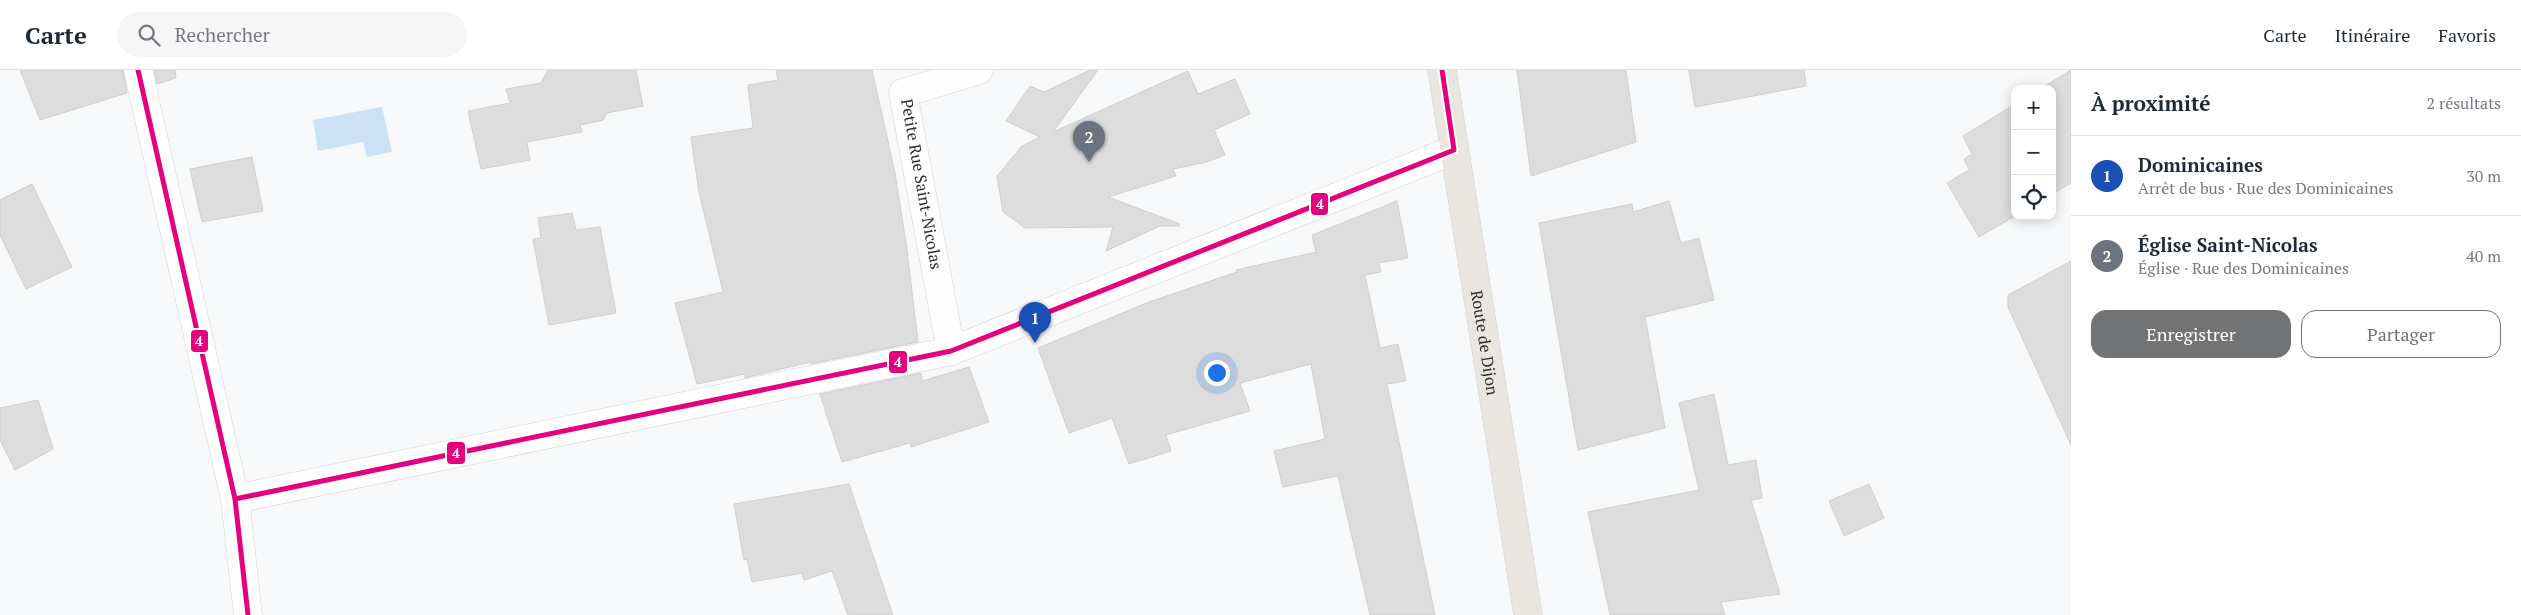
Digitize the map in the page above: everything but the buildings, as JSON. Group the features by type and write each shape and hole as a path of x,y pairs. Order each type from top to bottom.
{"main road":[{"name":"Route de Dijon","path":"1442,70 1528,615"}],"street":[{"path":"138,70 235,500 248,615"},
{"name":"Petite Rue Saint-Nicolas","path":"951,351 903,93 980,70"},
{"path":"235,500 951,351 1454,150"}],"water":[{"path":"382,107 392,152 367,157 363,142 318,151 313,120"}],"transit line":[{"name":"4","path":"138,70 235,499 248,615"},
{"name":"4","path":"235,499 951,351 1454,150 1442,70"}],"place":[{"name":"Église Saint-Nicolas","path":"1089,162"},
{"name":"Dominicaines","path":"1035,343"}]}
